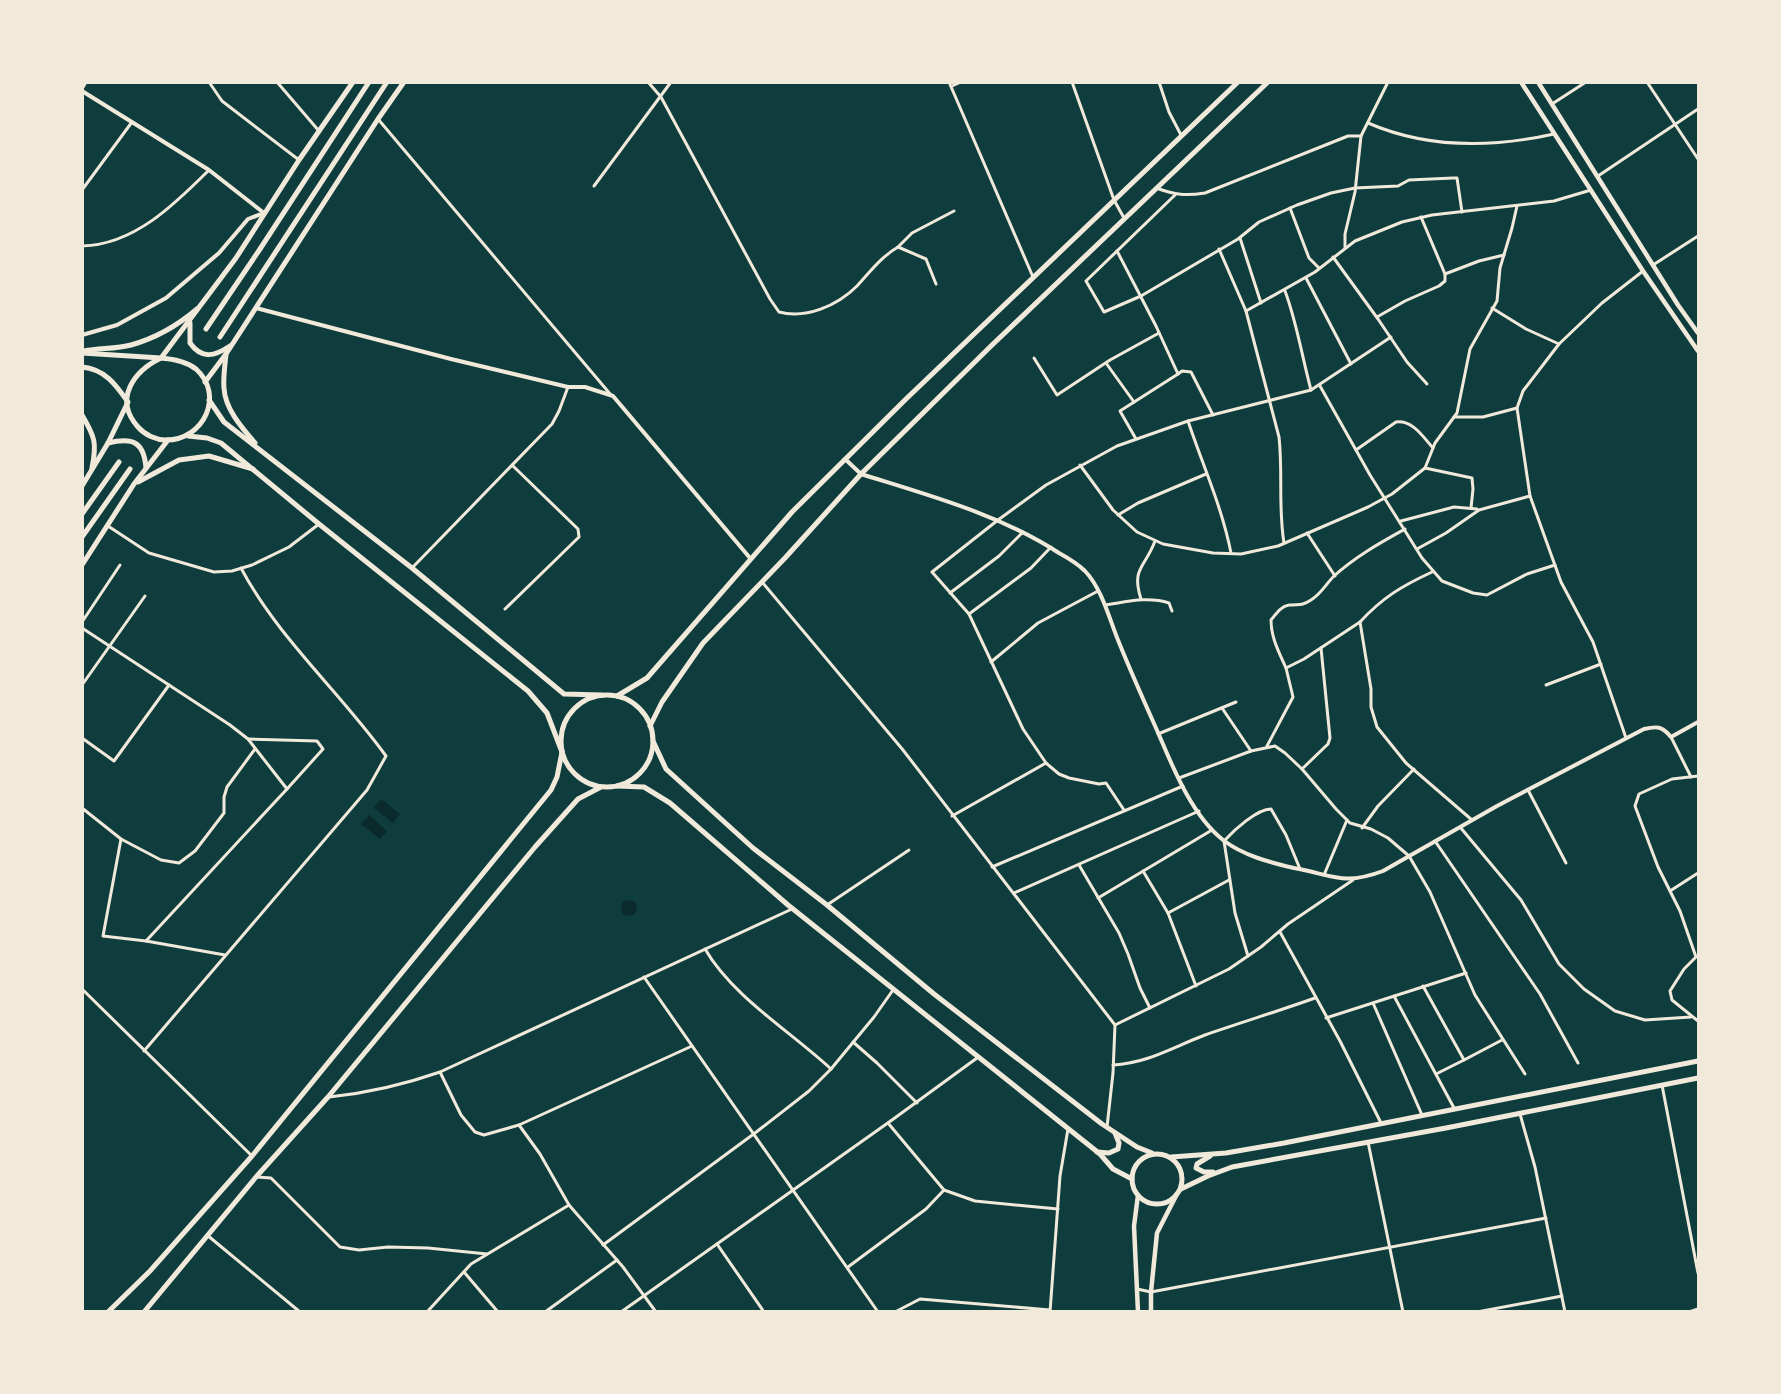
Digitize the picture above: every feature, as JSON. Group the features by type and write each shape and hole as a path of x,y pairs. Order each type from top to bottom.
{"main road":[{"path":"353,82 205,302 161,358 141,370 133,379 128,402 130,415 138,427 148,436 168,440 188,435 222,443 319,524 528,691 548,713 567,765 576,776 601,787 644,787 670,803 792,909 1096,1151 1113,1169 1132,1179"},
{"path":"206,329 369,82"},
{"path":"220,337 387,82"},
{"path":"205,382 226,354 378,118 404,82"},
{"path":"617,696 647,678 792,512 1238,82"},
{"path":"650,726 662,702 703,643 861,474 1268,82"},
{"path":"1521,82 1643,272 1698,351"},
{"path":"1538,82 1678,305 1698,333"},
{"path":"82,352 130,345 168,331 205,302"},
{"path":"190,321 190,343 201,354 212,356 231,345"},
{"path":"82,352 161,358 185,362 195,369 205,382 209,400 224,422 412,568 564,694 617,696 632,702 643,713 650,726 653,741 666,769 753,848 827,905 934,994 1107,1127 1152,1154"},
{"path":"226,354 224,389 226,399 232,412 264,453"},
{"path":"82,367 100,372 113,381 128,402"},
{"path":"188,435 204,421 209,400"},
{"path":"82,486 108,443 128,402"},
{"path":"82,415 96,448 92,472"},
{"path":"108,443 128,440 136,443 141,447 146,468"},
{"path":"82,565 134,484 168,440"},
{"path":"134,484 179,460 209,456 256,471"},
{"path":"82,514 119,462"},
{"path":"82,537 130,469"},
{"path":"108,1311 150,1271 252,1156 551,790 557,777 562,752 561,736 565,722 574,709 587,700 602,695"},
{"path":"617,786 631,780 642,770 650,757 653,741"},
{"path":"145,1311 256,1177 328,1097 535,846 578,799 601,787"},
{"path":"1138,1311 1134,1226 1138,1195 1132,1172 1140,1160 1152,1154 1159,1153 1172,1157 1214,1154 1284,1143 1698,1061"},
{"path":"1138,1195 1144,1200 1158,1204 1166,1203 1179,1192 1232,1167 1520,1114 1698,1078"},
{"path":"1096,1151 1109,1153 1118,1149 1119,1143 1114,1132"},
{"path":"1214,1154 1201,1160 1196,1168 1204,1172 1218,1172"},
{"path":"1151,1311 1157,1233 1179,1192 1183,1175 1172,1157"}],"street":[{"path":"86,82 82,90 209,170 264,213"},
{"path":"209,82 222,101 299,160"},
{"path":"277,82 320,132"},
{"path":"648,82 661,97 779,312 792,315 810,313 841,299 912,233 954,211"},
{"path":"594,186 671,82"},
{"path":"961,82 950,84 1033,278"},
{"path":"1072,82 1114,200 1125,218"},
{"path":"1159,82 1169,112 1182,137"},
{"path":"1345,248 1345,234 1355,188 1361,136 1388,82"},
{"path":"1552,104 1586,82"},
{"path":"1647,82 1698,159"},
{"path":"1598,176 1698,109"},
{"path":"378,118 750,558"},
{"path":"82,190 132,122"},
{"path":"1368,123 1420,140 1473,145 1512,142 1556,134"},
{"path":"1156,188 1175,195 1205,193 1348,136 1361,136"},
{"path":"82,246 104,243 136,231 181,198 209,170"},
{"path":"1175,195 1086,281 1104,312 1141,296 1240,238 1259,222 1331,193 1355,188 1398,186 1409,180 1457,178 1462,212"},
{"path":"1246,311 1306,278 1354,241 1374,232 1421,217 1554,201 1591,190"},
{"path":"1080,465 1117,515 1137,532 1155,541 1185,549 1231,554 1261,550 1284,543 1385,498 1425,468 1442,431 1456,413 1470,349 1497,301 1500,268 1516,206"},
{"path":"1290,208 1309,258 1319,268"},
{"path":"82,335 117,325 166,298 219,253 248,219 264,213"},
{"path":"1377,317 1445,281 1445,274 1421,217"},
{"path":"1653,265 1698,236"},
{"path":"1240,238 1261,303"},
{"path":"898,247 926,258 936,284"},
{"path":"1219,249 1246,311 1269,401 1280,451 1279,506 1284,543"},
{"path":"1117,251 1178,374"},
{"path":"1445,274 1479,261 1504,255"},
{"path":"1333,257 1407,362 1427,384"},
{"path":"1626,738 1593,642 1561,582 1530,496 1517,408 1523,391 1559,344 1602,303 1643,272"},
{"path":"1306,278 1351,364"},
{"path":"1285,290 1296,325 1311,390"},
{"path":"255,308 451,359 568,387 585,387 613,396"},
{"path":"1492,308 1526,329 1559,344"},
{"path":"1034,358 1057,395 1106,363 1159,333"},
{"path":"1124,810 1106,783 1099,784 1069,778 1059,774 1046,763 1023,729 982,647 969,614 932,572 1046,485 1080,465 1136,439 1188,421 1311,390 1391,338"},
{"path":"1106,363 1134,402"},
{"path":"1136,439 1120,411 1182,370 1191,372 1213,415"},
{"path":"1320,385 1355,450 1432,572 1442,581 1473,593 1487,595 1527,574 1555,565"},
{"path":"412,568 552,424 568,387"},
{"path":"1454,417 1483,417 1517,408"},
{"path":"1188,421 1222,512 1231,554"},
{"path":"1355,450 1396,422 1402,421 1416,429 1433,448"},
{"path":"845,459 861,474 998,520 1051,547 1081,567 1098,591 1179,778 1212,830 1224,841 1245,854 1272,863 1353,880"},
{"path":"505,609 579,537 578,529 513,466"},
{"path":"1425,468 1472,478 1470,508"},
{"path":"1117,515 1138,503 1206,474"},
{"path":"1417,549 1446,533 1479,510 1494,504 1530,496"},
{"path":"1400,521 1454,507 1479,510"},
{"path":"108,526 149,553 214,572 241,568 289,547 319,524"},
{"path":"1266,747 1293,697 1286,668 1271,630 1271,620 1283,608 1290,605 1299,606 1310,601 1335,576 1370,548 1405,530"},
{"path":"950,593 999,556 1023,532"},
{"path":"1307,533 1335,576"},
{"path":"1141,599 1137,587 1137,572 1151,552 1155,541"},
{"path":"969,614 1031,568 1051,547"},
{"path":"82,622 120,565"},
{"path":"144,1051 367,790 386,756 283,630 253,591 241,568"},
{"path":"1286,668 1360,622 1376,604 1390,594 1432,572"},
{"path":"762,582 903,750 1115,1025 1107,1127"},
{"path":"991,662 1038,623 1098,591"},
{"path":"82,685 145,596"},
{"path":"1103,605 1141,599 1168,603 1172,611"},
{"path":"1360,622 1371,690 1371,707 1377,727 1392,747 1414,769 1472,820"},
{"path":"82,628 248,739 287,789"},
{"path":"1302,769 1328,744 1329,738 1321,648"},
{"path":"1546,685 1601,664"},
{"path":"82,738 114,761 168,685"},
{"path":"1158,734 1236,702"},
{"path":"1222,708 1251,751"},
{"path":"1671,737 1698,722"},
{"path":"1115,1025 1229,969 1288,924 1353,880 1383,871 1459,827 1644,729 1658,726 1665,729 1691,777"},
{"path":"146,941 323,749 317,741 248,739"},
{"path":"1179,778 1251,751 1266,747 1279,748 1302,769 1347,820 1388,838 1409,856 1430,892 1475,995 1525,1074"},
{"path":"82,808 121,839 161,860 179,863 195,851 224,813 224,797 227,787 255,749"},
{"path":"952,816 1046,763"},
{"path":"1362,828 1372,813 1414,769"},
{"path":"1698,776 1672,779 1639,794 1636,799 1636,812 1680,911 1697,957 1684,969 1670,991 1671,1000 1698,1021"},
{"path":"993,867 1183,786"},
{"path":"1528,790 1566,863"},
{"path":"1224,841 1249,819 1268,808 1272,809 1300,869"},
{"path":"1013,893 1199,811"},
{"path":"1324,875 1347,820"},
{"path":"1459,827 1521,900 1559,964 1584,989 1615,1011 1645,1020 1692,1017"},
{"path":"1098,898 1212,830"},
{"path":"121,839 103,936 146,941 226,956"},
{"path":"1224,841 1235,913 1248,956"},
{"path":"1436,841 1534,985 1578,1063"},
{"path":"827,905 909,850"},
{"path":"1079,865 1119,933 1134,976 1151,1008"},
{"path":"1143,871 1167,913 1196,986"},
{"path":"1670,891 1698,873"},
{"path":"1167,913 1229,880"},
{"path":"328,1097 402,1085 440,1072 792,909"},
{"path":"1280,932 1381,1123"},
{"path":"705,949 714,965 730,983 831,1069"},
{"path":"1326,1018 1466,973"},
{"path":"644,977 878,1311"},
{"path":"1423,986 1464,1060"},
{"path":"82,989 252,1156"},
{"path":"603,1245 755,1134 809,1091 831,1069 894,989"},
{"path":"1394,996 1454,1108"},
{"path":"1113,1065 1133,1064 1203,1036 1315,998"},
{"path":"1373,1003 1422,1115"},
{"path":"1436,1074 1502,1040"},
{"path":"852,1041 917,1103"},
{"path":"440,1072 461,1115 475,1132 484,1135 519,1125 692,1046"},
{"path":"621,1311 979,1057"},
{"path":"1662,1085 1698,1273"},
{"path":"1520,1114 1535,1167 1565,1311"},
{"path":"888,1123 944,1190 975,1201 1058,1209"},
{"path":"519,1125 540,1154 569,1205 617,1260 656,1311"},
{"path":"895,1311 920,1299 1050,1311 1058,1209 1068,1129"},
{"path":"1368,1142 1404,1311"},
{"path":"256,1177 271,1178 340,1247 359,1250 388,1247 428,1248 487,1254"},
{"path":"848,1267 926,1209 944,1190"},
{"path":"427,1311 471,1264 569,1205"},
{"path":"1137,1289 1151,1292 1546,1218"},
{"path":"207,1235 300,1311"},
{"path":"717,1244 764,1311"},
{"path":"545,1311 617,1260"},
{"path":"463,1272 498,1311"},
{"path":"1477,1311 1562,1296"},
{"path":"1689,1311 1698,1309"}],"water":[{"path":"381,799 400,814 393,823 374,808"},
{"path":"369,815 387,831 380,839 361,824"},
{"path":"629,900 635,902 637,908 635,914 629,916 623,914 621,908 623,902"}]}
